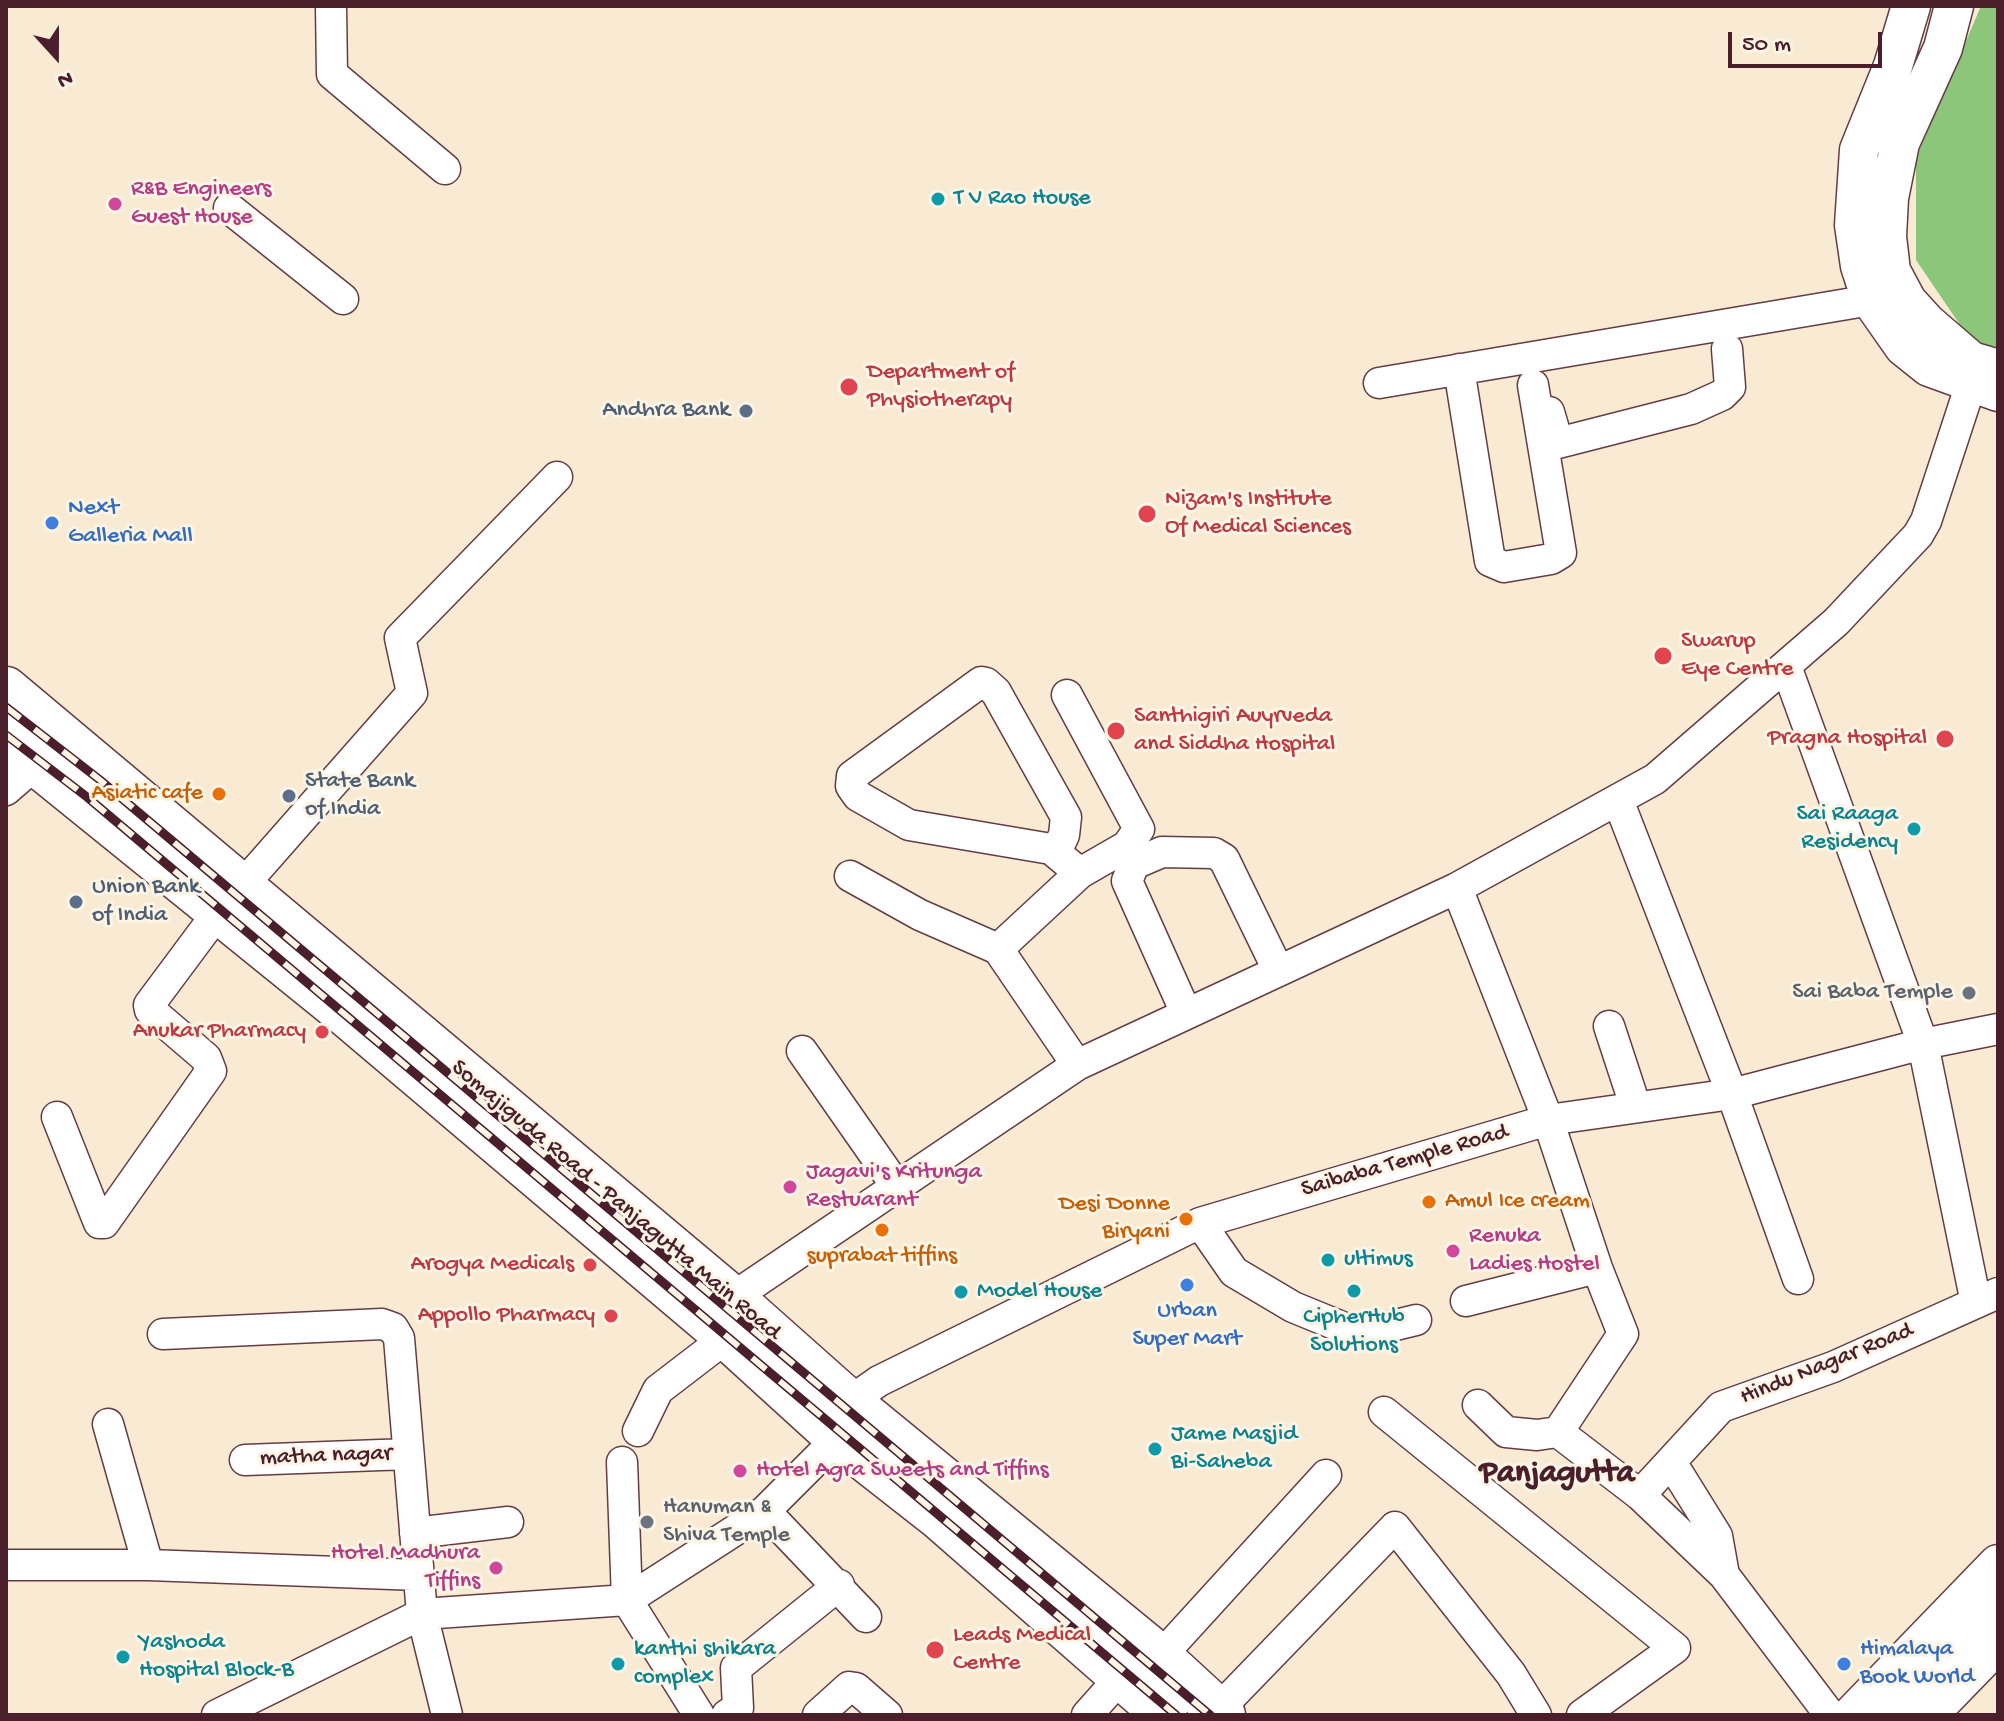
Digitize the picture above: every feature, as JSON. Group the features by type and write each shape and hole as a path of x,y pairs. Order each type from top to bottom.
{"highway":[{"name":"Somajiguda Road - Panjagutta Main Road","path":"6,689 221,889 729,1317 843,1420 940,1518 1165,1715"},
{"name":"Somajiguda Road - Panjagutta Main Road","path":"16,764 221,889"},
{"name":"Somajiguda Road - Panjagutta Main Road","path":"843,1420 1160,1657 1218,1713"}],"main road":[{"path":"1911,6 1893,66 1859,150 1854,225 1860,266 1871,300 1904,347 1929,367 1989,381"},
{"path":"1954,6 1943,48 1900,143 1889,198 1888,248 1891,271 1907,301 1989,381"},
{"path":"1852,1715 1998,1564"},
{"path":"1886,1715 1998,1601"},
{"path":"1928,1715 1998,1643"},
{"path":"1950,1715 1998,1667"}],"street":[{"path":"331,6 332,74 445,169"},
{"path":"229,208 343,299"},
{"path":"1379,383 1459,369 1533,371 1871,300"},
{"path":"1533,371 1558,443 1691,409 1722,395 1731,380 1727,349"},
{"path":"1459,369 1490,561 1504,567 1551,559 1561,553 1533,371"},
{"path":"638,1431 658,1390 729,1317 897,1187 1077,1065 1457,888 1655,779 1836,622 1918,535 1989,381"},
{"path":"57,1117 99,1223 104,1223 211,1071 206,1058 150,1010 149,1005 221,889 412,693 400,638 557,477"},
{"path":"1786,666 1923,1044 1987,1298"},
{"path":"1056,852 1064,835 1066,817 996,692 986,683 981,682 852,776 851,786 858,796 909,825 1056,852 1080,873"},
{"path":"998,949 1080,873 1127,846 1139,829 1067,695"},
{"path":"1618,800 1732,1094 1798,1279"},
{"path":"1186,1013 1127,881 1134,864 1162,852 1214,853 1224,859 1278,970"},
{"path":"850,876 920,915 998,949 1077,1065"},
{"path":"1457,888 1548,1120 1597,1268 1623,1334 1558,1432"},
{"path":"1609,1026 1631,1093 1632,1106"},
{"name":"Saibaba Temple Road","path":"627,1600 765,1511 879,1381 1200,1223 1548,1120 1732,1094 1923,1044 1998,1029"},
{"path":"802,1051 897,1187"},
{"path":"1200,1223 1234,1272 1293,1307 1359,1334 1416,1320"},
{"path":"1466,1301 1597,1268"},
{"name":"Hindu Nagar Road","path":"1640,1495 1721,1407 1833,1367 1987,1298"},
{"path":"163,1334 382,1324 393,1328 399,1338 422,1614 447,1715"},
{"path":"1478,1405 1506,1432 1537,1435 1558,1432 1640,1495 1724,1575 1830,1715"},
{"path":"1384,1412 1675,1648 1582,1715"},
{"path":"108,1424 148,1565"},
{"name":"matha nagar","path":"245,1460 408,1454"},
{"path":"622,1462 627,1600 699,1715"},
{"path":"1671,1462 1717,1536 1724,1575"},
{"path":"1160,1657 1326,1475"},
{"path":"765,1511 839,1585 866,1617"},
{"path":"415,1533 508,1522"},
{"path":"1218,1713 1395,1527 1511,1674 1536,1715"},
{"path":"6,1565 148,1565 419,1575"},
{"path":"727,1715 738,1708 736,1668 839,1585"},
{"path":"217,1715 422,1614 627,1600"},
{"path":"1087,1715 1120,1678"},
{"path":"818,1715 849,1687 856,1688 887,1715"}],"green space":[{"path":"1981,6 1998,6 1998,349 1971,341 1916,260 1916,158"}],"railway":[{"path":"6,707 100,780 1210,1715"},
{"path":"6,735 87,797 1176,1715"}],"place":[{"name":"T V Rao House","path":"938,199"},
{"name":"R&B Engineers Guest House","path":"115,204"},
{"name":"Department of Physiotherapy","path":"849,387"},
{"name":"Andhra Bank","path":"746,411"},
{"name":"Nizam's Institute Of Medical Sciences","path":"1147,514"},
{"name":"Next Galleria Mall","path":"52,523"},
{"name":"Swarup Eye Centre","path":"1663,656"},
{"name":"Santhigiri Auyrveda and Siddha Hospital","path":"1116,731"},
{"name":"Pragna Hospital","path":"1945,739"},
{"name":"Asiatic cafe","path":"219,794"},
{"name":"State Bank of India","path":"289,796"},
{"name":"Sai Raaga Residency","path":"1914,829"},
{"name":"Union Bank of India","path":"76,902"},
{"name":"Sai Baba Temple","path":"1969,993"},
{"name":"Anukar Pharmacy","path":"322,1032"},
{"name":"Jagavi's Kritunga Restuarant","path":"790,1187"},
{"name":"Amul Ice cream","path":"1429,1202"},
{"name":"Desi Donne Biryani","path":"1186,1219"},
{"name":"suprabat tiffins","path":"882,1230"},
{"name":"Renuka Ladies Hostel","path":"1453,1251"},
{"name":"ultimus","path":"1328,1260"},
{"name":"Arogya Medicals","path":"590,1265"},
{"name":"Urban Super Mart","path":"1187,1285"},
{"name":"CipherHub Solutions","path":"1354,1291"},
{"name":"Model House","path":"961,1292"},
{"name":"Appollo Pharmacy","path":"611,1316"},
{"name":"Jame Masjid Bi-Saheba","path":"1155,1449"},
{"name":"Hotel Agra Sweets and Tiffins","path":"740,1471"},
{"name":"Hanuman & Shiva Temple","path":"647,1522"},
{"name":"Hotel Madhura Tiffins","path":"496,1568"},
{"name":"Leads Medical Centre","path":"935,1650"},
{"name":"Yashoda Hospital Block-B","path":"123,1657"},
{"name":"kanthi shikara complex","path":"618,1664"},
{"name":"Himalaya Book World","path":"1844,1664"}],"district":[{"name":"Panjagutta","path":"1557,1475"}]}
